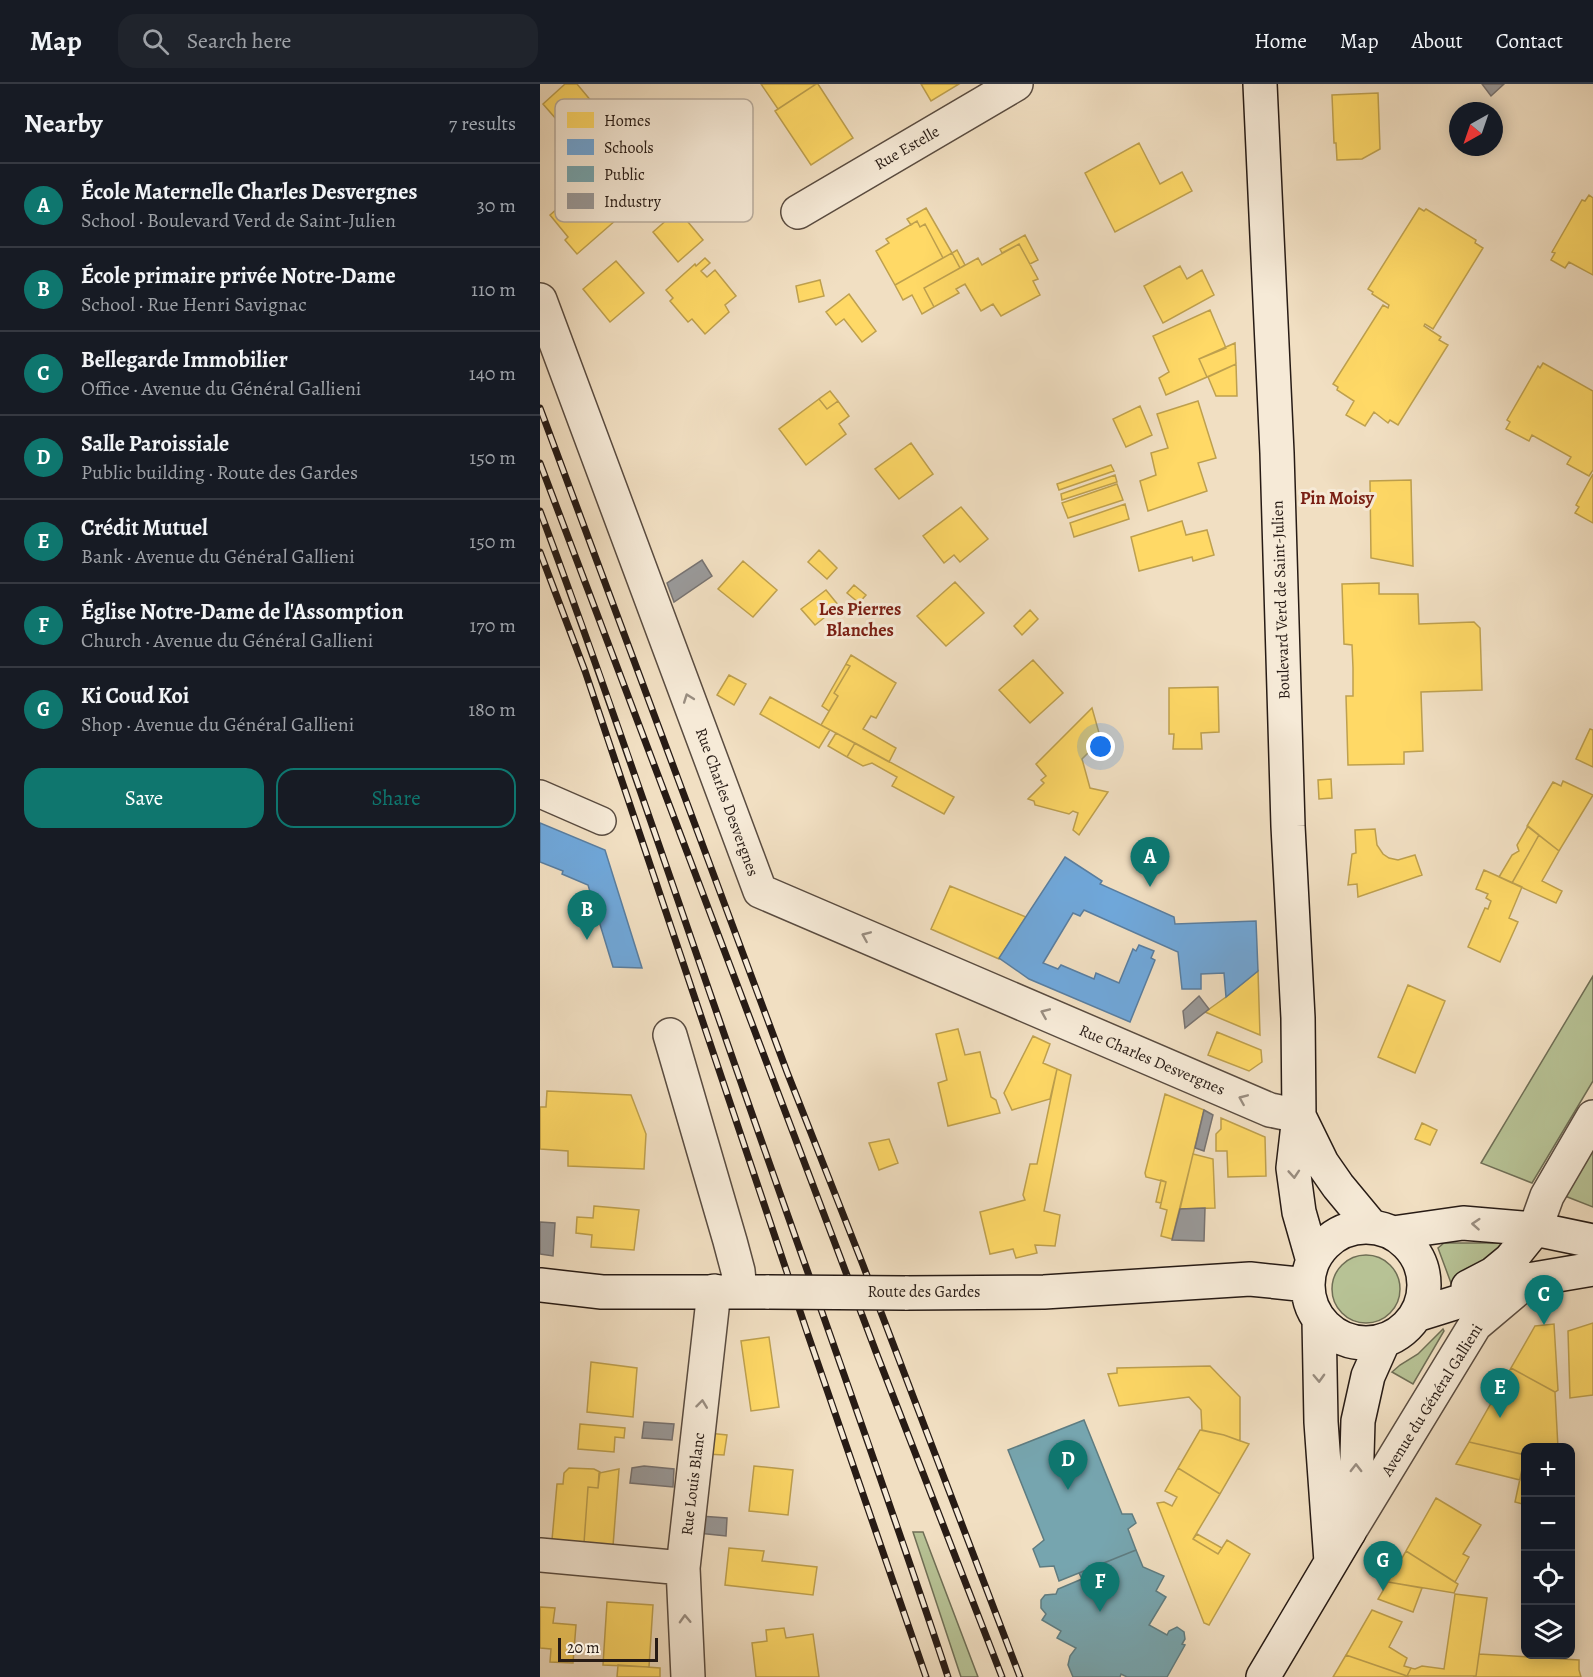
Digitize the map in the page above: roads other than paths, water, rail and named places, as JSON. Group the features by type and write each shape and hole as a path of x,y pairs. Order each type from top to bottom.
{"main road":[{"name":"Rue Estelle","path":"798,212 1016,84"},
{"name":"Boulevard Verd de Saint-Julien","path":"1260,84 1298,1018 1299,1116 1293,1168 1310,1273"},
{"name":"Rue Charles Desvergnes","path":"540,300 760,891 1270,1110 1299,1116"},
{"name":"Rue Louis Blanc","path":"670,1035 736,1261 741,1292 683,1568 688,1677"},
{"name":"Boulevard Verd de Saint-Julien","path":"1299,1116 1322,1163 1338,1186 1382,1230"},
{"path":"1593,1118 1547,1196 1534,1229 1510,1260 1493,1274 1416,1315 1403,1330 1384,1340 1360,1343 1337,1336 1319,1320 1311,1303 1310,1273 1326,1241 1347,1229 1382,1230 1463,1223 1534,1229 1593,1241"},
{"path":"1382,1230 1411,1248 1422,1269 1424,1292 1416,1315"},
{"path":"1416,1315 1528,1280 1593,1269"},
{"name":"Route des Gardes","path":"540,1285 602,1292 1044,1292 1310,1273"},
{"name":"Avenue du Général Gallieni","path":"1263,1677 1348,1532 1475,1325 1528,1280"},
{"path":"1319,1320 1321,1422 1331,1564"},
{"name":"Avenue du Général Gallieni","path":"1348,1532 1356,1490 1358,1421 1368,1376 1384,1340"},
{"path":"540,1555 683,1568"}],"street":[{"path":"540,794 602,821"}],"railway":[{"path":"540,408 787,1072 1020,1677"},
{"path":"540,463 876,1352 1002,1677"},
{"path":"540,511 873,1456 948,1677"},
{"path":"540,552 585,671 806,1329 926,1677"}],"place":[{"name":"École Maternelle Charles Desvergnes","path":"1150,887"},
{"name":"École primaire privée Notre-Dame","path":"587,940"},
{"name":"Bellegarde Immobilier","path":"1544,1325"},
{"name":"Crédit Mutuel","path":"1500,1418"},
{"name":"Salle Paroissiale","path":"1068,1490"},
{"name":"Ki Coud Koi","path":"1383,1591"},
{"name":"Église Notre-Dame de l'Assomption","path":"1100,1612"}],"district":[{"name":"Pin Moisy","path":"1337,498"},
{"name":"Les Pierres Blanches","path":"860,619"}]}
